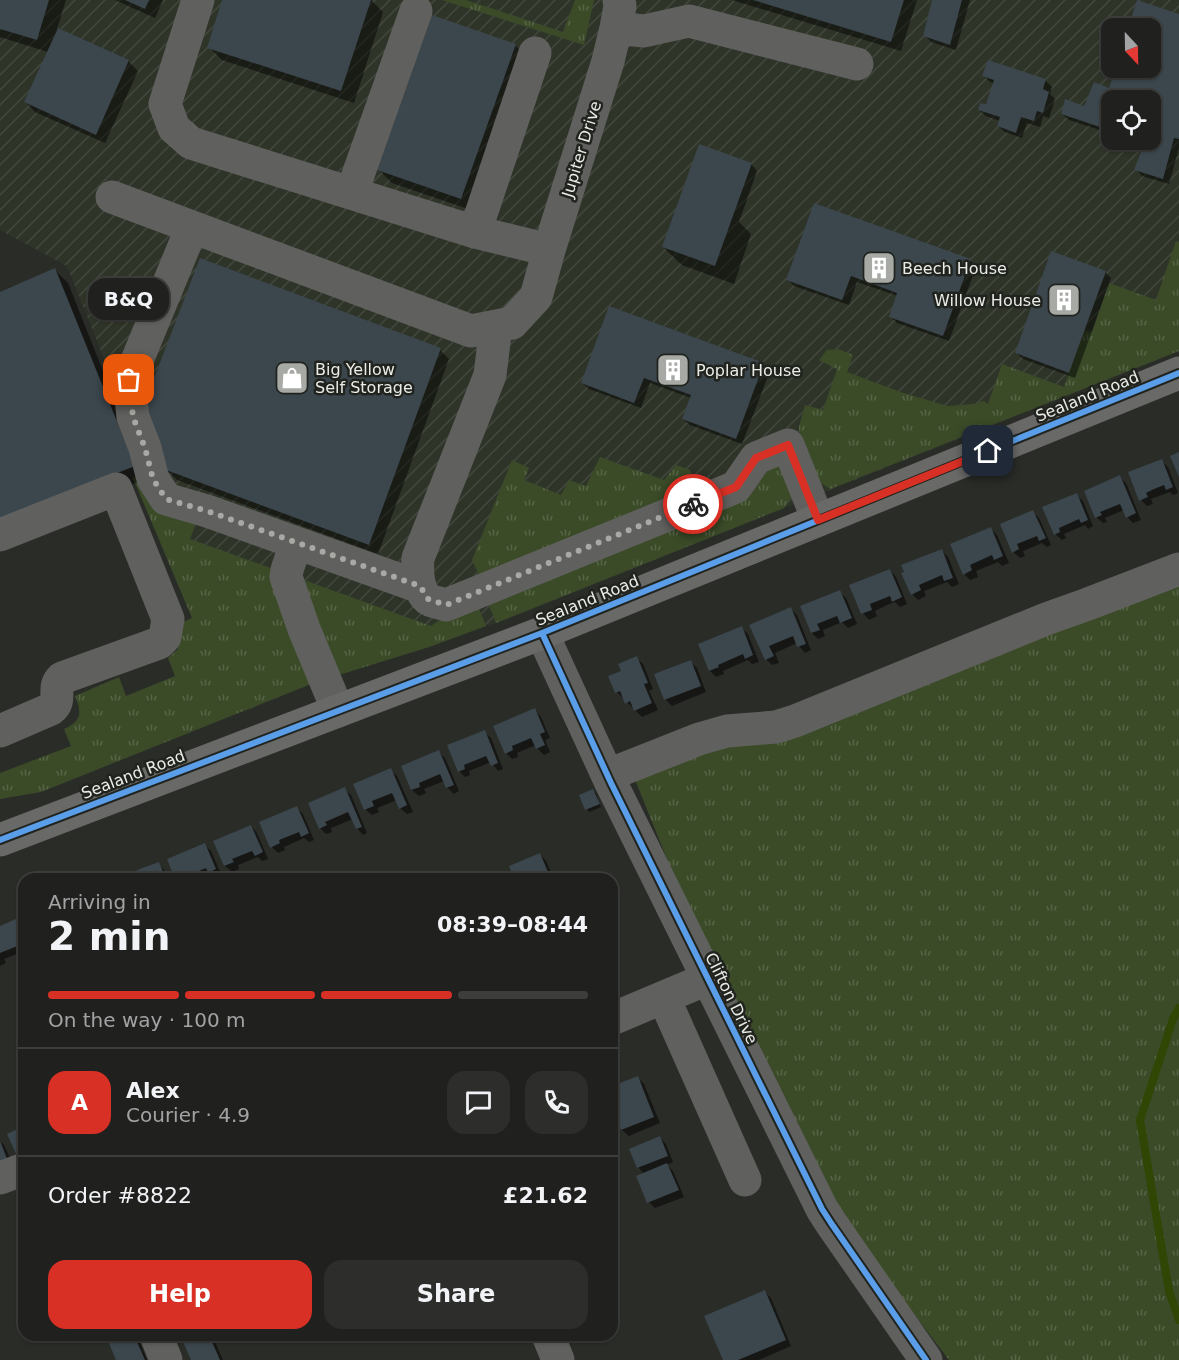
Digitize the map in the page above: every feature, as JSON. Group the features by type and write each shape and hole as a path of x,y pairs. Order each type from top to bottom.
{"main road":[{"name":"Sealand Road","path":"0,840 542,633 1179,373"}],"street":[{"path":"198,0 165,104 174,128 191,143 475,232 549,250"},
{"path":"352,192 416,11"},
{"path":"617,14 644,31 688,21 857,64"},
{"name":"Jupiter Drive","path":"496,326 512,323 536,297 608,60 617,14"},
{"path":"475,232 535,53"},
{"path":"112,197 471,331 496,326 490,375 418,558 417,572 420,586 428,599 446,605 736,487 756,458 788,445 818,520"},
{"path":"192,227 129,380 133,417 145,448 153,479 166,499 207,511 420,586"},
{"path":"0,535 116,489 168,619 165,637 159,643 62,678 58,681 56,706 0,731"},
{"path":"296,543 286,578 304,629 338,711"},
{"path":"608,775 699,739 727,731 776,727 795,721 1179,568"},
{"name":"Clifton Drive","path":"542,633 707,979 822,1209 926,1360"},
{"path":"618,1017 707,979"},
{"path":"664,998 745,1180"},
{"path":"0,1178 18,1171"},
{"path":"158,1341 166,1360"},
{"path":"550,1341 558,1360"}],"shaded area":[{"path":"0,0 1179,0 1179,351 496,623 429,647 316,682 245,711 67,266 0,230"}],"green space":[{"path":"442,0 466,0 563,32 575,0 594,0 584,45"},
{"path":"1176,241 1179,242 1179,351 830,489 815,479 800,442 799,427 805,405 823,410 837,369 819,360 827,350 838,349 853,355 847,372 903,393 948,406 983,401 988,404 1002,364 1064,387 1084,330 1092,332 1109,283 1156,300"},
{"path":"600,457 664,480 676,465 690,470 695,483 687,496 480,577 472,560 512,460 529,468 524,480 561,495 569,480 586,486"},
{"path":"780,463 793,495 784,508 496,623 486,598 756,471"},
{"path":"147,471 196,523 190,539 431,626 447,615 476,602 486,626 429,647 316,682 41,792 0,799 0,773 71,746 64,729 74,723 79,716 75,696 119,677 126,696 175,676 168,658 178,649 179,638 175,626 192,618 133,478"},
{"path":"1179,578 1179,1360 949,1360 843,1221 698,936 634,777"}],"building":[{"path":"0,0 49,0 37,40 0,29"},
{"path":"125,0 149,0 145,9"},
{"path":"222,0 371,0 341,91 207,48"},
{"path":"753,0 904,0 891,42"},
{"path":"932,0 962,0 950,45 923,36"},
{"path":"1137,0 1179,14 1179,139 1174,138 1163,179 1134,170 1142,150 1161,150 1161,90 1101,90 1101,127 1061,114 1065,99 1084,106 1094,82 1109,88 1112,78 1161,78 1161,18 1131,18"},
{"path":"432,15 516,44 461,199 377,170"},
{"path":"58,28 129,60 96,135 24,102"},
{"path":"988,60 1046,79 1043,89 1049,92 1043,113 1037,111 1034,121 1021,117 1016,133 997,126 1000,117 978,110 980,103 986,104 994,80 982,76"},
{"path":"699,144 752,163 715,266 662,247"},
{"name":"Beech House","path":"814,203 971,259 943,336 889,317 897,293 851,276 842,300 786,280"},
{"name":"Willow House","path":"1051,251 1106,271 1069,373 1015,353"},
{"name":"Big Yellow Self Storage","path":"200,258 441,348 369,545 166,470 143,407"},
{"path":"55,268 135,466 0,519 0,292"},
{"name":"Poplar House","path":"609,306 764,363 736,439 682,419 691,395 644,378 634,403 581,383"},
{"path":"1179,452 1179,477 1170,456"},
{"path":"1162,459 1173,487 1166,490 1164,485 1154,489 1146,493 1148,497 1139,501 1128,472"},
{"path":"1120,475 1136,513 1126,518 1120,504 1100,512 1102,515 1095,518 1084,491"},
{"path":"1077,493 1088,520 1081,523 1079,519 1059,528 1060,532 1054,535 1042,507"},
{"path":"1033,510 1046,538 1039,541 1037,536 1017,544 1019,549 1012,553 1000,524"},
{"path":"991,527 1003,556 994,560 992,555 970,565 972,570 963,575 950,544"},
{"path":"942,549 953,578 944,581 942,575 919,585 921,590 911,595 901,573 904,572 901,565"},
{"path":"890,569 902,597 892,602 890,596 870,604 872,610 861,614 849,585"},
{"path":"840,590 852,618 840,623 837,616 817,624 820,630 811,633 800,606"},
{"path":"791,607 806,644 797,647 793,636 769,646 774,656 765,660 749,625"},
{"path":"742,626 753,655 745,659 743,654 709,671 698,644"},
{"path":"637,656 648,683 644,684 652,703 634,711 630,701 625,704 620,691 615,693 608,676 621,671 618,664"},
{"path":"691,660 701,686 664,700 654,674"},
{"path":"535,708 545,732 540,734 545,745 536,749 531,738 512,746 513,750 505,754 493,726"},
{"path":"485,730 498,763 491,766 486,756 464,765 465,769 458,772 447,745"},
{"path":"439,750 454,785 446,788 440,774 419,783 420,787 411,790 401,766"},
{"path":"391,768 407,805 399,809 392,793 372,801 374,806 364,810 353,784"},
{"path":"345,787 362,827 356,829 348,812 325,822 327,825 319,829 308,803"},
{"path":"593,789 600,804 585,810 579,795"},
{"path":"297,806 309,833 301,837 299,832 279,840 280,843 270,848 259,822"},
{"path":"251,825 263,852 255,856 252,851 232,859 234,862 224,866 213,841"},
{"path":"205,843 216,869 208,873 206,868 194,873 173,873 167,859"},
{"path":"540,853 548,873 512,873 509,866"},
{"path":"159,862 164,873 131,873"},
{"path":"18,918 18,946 0,953 0,926"},
{"path":"638,1076 654,1117 621,1130 618,1123 618,1084"},
{"path":"18,1129 18,1158 7,1134"},
{"path":"660,1136 668,1156 637,1168 629,1149"},
{"path":"0,1141 8,1161 0,1165"},
{"path":"667,1163 679,1190 647,1203 636,1176"},
{"path":"765,1290 786,1340 738,1360 723,1360 704,1316"},
{"path":"108,1341 137,1341 145,1360 116,1360"},
{"path":"183,1341 212,1341 220,1360 191,1360"}],"waterway":[{"path":"1179,1008 1173,1019 1140,1120 1169,1291 1179,1320"}],"cycle path":[{"path":"0,840 542,633 1179,373"},
{"path":"542,633 611,783 822,1209 926,1360"}],"way so far":[{"path":"129,380 133,417 145,448 153,479 166,499 207,511 420,586 428,599 446,605 693,504"}],"place":[{"name":"Beech House","path":"879,268"},
{"name":"Willow House","path":"1064,300"},
{"name":"Poplar House","path":"673,370"},
{"name":"Big Yellow Self Storage","path":"292,378"},
{"name":"B&Q","path":"129,380"}],"route":[{"path":"693,504 736,487 756,458 788,445 818,520 988,451"}]}
